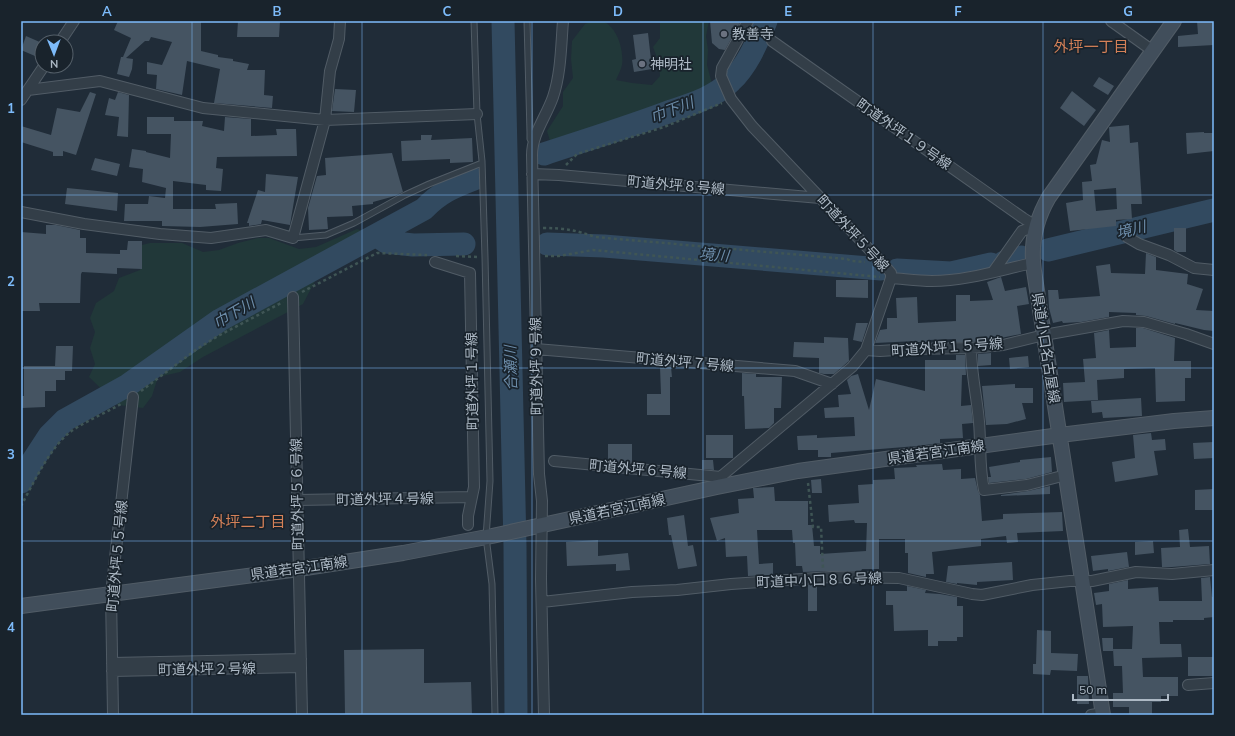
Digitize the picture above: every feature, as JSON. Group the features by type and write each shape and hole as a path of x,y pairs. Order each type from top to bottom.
{"main road":[{"name":"県道小口名古屋線","path":"1099,714 1082,581 1032,257 1036,226 1049,197 1174,21"},
{"name":"県道若宮江南線","path":"21,606 403,553 539,526 719,482 1060,435 1174,421 1214,418"}],"street":[{"path":"65,34 74,21"},
{"path":"21,212 84,224 160,234 211,238 266,230 293,238 325,120 330,71 339,39 340,21"},
{"name":"町道外坪９号線","path":"544,715 539,526 542,501 539,474 532,155 533,144 553,97 558,73 563,21"},
{"name":"町道外坪５号線","path":"719,482 852,367 866,350 887,269 752,126 730,96 721,76 722,65 748,21"},
{"path":"1111,21 1153,51"},
{"name":"町道外坪１９号線","path":"772,41 1036,226"},
{"path":"21,100 39,74"},
{"path":"28,90 100,81 203,108 325,120 477,114"},
{"name":"町道外坪８号線","path":"532,174 559,175 820,198"},
{"path":"994,270 1001,258 1022,231 1036,226"},
{"path":"1127,237 1139,244 1169,255 1194,268 1214,270"},
{"path":"887,269 932,281 970,277 1032,257"},
{"name":"町道外坪１号線","path":"432,258 470,273 474,487 468,516 468,525"},
{"name":"町道外坪５６号線","path":"293,297 302,715"},
{"name":"町道外坪１５号線","path":"866,350 880,352 911,349 972,348 1003,344 1116,322 1144,322 1214,344"},
{"path":"972,348 971,360 979,421 981,474 984,490 1027,485 1066,475"},
{"name":"町道外坪７号線","path":"536,349 795,371 832,384"},
{"name":"町道外坪５５号線","path":"113,715 111,594 133,397"},
{"name":"町道外坪６号線","path":"554,461 719,482"},
{"name":"町道外坪４号線","path":"297,500 472,497"},
{"name":"町道中小口８６号線","path":"542,602 632,592 677,590 731,584 874,576 899,578 982,595 1032,585 1092,581 1136,572 1172,574 1214,570"},
{"name":"町道外坪２号線","path":"112,667 301,663"},
{"path":"1188,685 1214,683"}],"lane":[{"path":"474,21 477,114 482,163 485,257 490,482 489,537 492,584 495,715"},
{"path":"527,21 530,139 533,144"},
{"path":"293,238 326,235 354,223 405,195 482,163"}],"path":[{"path":"559,175 576,154 664,127 702,112 730,96"},
{"path":"534,228 577,230 595,237 847,259 851,261 866,262 887,269"},
{"path":"534,256 559,256 593,250 887,269"},
{"path":"21,506 34,482 62,439 78,427 133,397 197,349 218,336 377,253 432,258"},
{"path":"450,256 485,257"},
{"path":"806,470 813,527 820,527 824,578"}],"green space":[{"path":"593,21 603,21 608,24 613,29 619,40 622,53 622,65 616,80 652,85 660,76 659,63 653,47 660,38 660,21 709,21 706,36 708,50 707,65 713,97 697,107 644,129 622,135 601,144 564,154 550,141 547,131 563,106 563,92 573,78 571,59 572,41 585,24"},
{"path":"357,229 387,239 316,279 303,304 203,357 180,372 158,377 152,396 143,408 118,405 89,377 95,364 90,348 95,332 90,318 96,303 114,291 119,278 140,270 142,245 150,243 182,243 203,252 219,250 258,238 269,238 299,249 316,247"}],"building":[{"path":"118,21 201,21 201,51 218,55 218,57 233,59 233,61 249,64 247,70 265,70 264,95 273,96 272,108 214,103 220,69 187,61 182,95 156,89 157,75 147,74 147,62 162,65 172,42 151,37 149,41 145,41 126,58 133,59 129,77 117,74 121,57 123,57 131,38 114,30"},
{"path":"238,21 280,21 279,37 237,37"},
{"name":"教善寺","path":"710,21 741,21 725,50 719,49 712,43"},
{"path":"1197,21 1214,21 1214,45 1178,47 1178,36 1198,34"},
{"path":"648,33 652,69 634,72 632,60 636,59 633,35"},
{"path":"26,36 34,40 34,56 21,50"},
{"path":"1099,77 1114,86 1108,95 1093,86"},
{"path":"335,89 356,90 354,112 332,111"},
{"path":"1072,91 1096,110 1084,126 1060,108"},
{"path":"90,92 96,94 76,155 63,151 63,156 53,156 53,152 21,142 21,126 51,135 57,108 80,112"},
{"path":"118,92 129,95 128,137 117,136 119,117 105,115 109,98 115,100"},
{"path":"147,117 174,117 174,121 203,121 202,126 224,131 225,117 251,119 251,136 277,135 276,129 296,129 297,156 217,157 216,168 223,169 221,191 206,190 206,185 173,181 173,209 216,209 215,204 237,203 238,224 200,227 162,226 162,221 124,221 125,204 148,204 149,196 165,198 166,188 142,182 143,169 129,167 132,149 146,151 170,158 171,134 147,134"},
{"path":"1129,125 1130,143 1138,142 1142,204 1131,204 1132,219 1116,220 1116,226 1070,231 1066,203 1083,200 1082,182 1092,181 1090,165 1096,164 1102,140 1110,142 1109,127","holes":["1116,188 1117,209 1096,211 1094,190"]},
{"path":"1186,133 1214,133 1214,151 1187,154"},
{"path":"421,135 432,135 431,140 472,138 473,162 450,163 450,159 402,161 401,141 421,140"},
{"path":"392,153 403,192 395,196 373,202 373,204 352,206 353,216 327,217 328,229 309,230 308,208 317,176 326,175 325,158"},
{"path":"95,158 120,164 117,176 91,170"},
{"path":"266,174 298,177 290,225 262,220 261,224 249,226 249,223 247,223 258,190 265,192"},
{"path":"67,188 118,193 117,211 65,204"},
{"path":"46,225 56,225 80,230 80,238 86,238 86,253 120,254 120,250 127,250 128,241 142,241 142,269 117,268 117,274 82,272 80,303 39,303 40,311 22,311 21,232 46,234"},
{"path":"1174,228 1186,228 1186,252 1177,252 1174,250"},
{"path":"1146,253 1156,257 1156,270 1188,274 1187,284 1203,289 1196,310 1214,311 1214,331 1136,315 1136,313 1109,312 1109,317 1081,322 1063,323 1062,321 1053,323 1049,308 1048,290 1058,290 1059,299 1100,296 1096,266 1110,264 1111,273 1145,274"},
{"path":"1001,277 1005,291 1026,287 1029,304 1017,306 1021,334 971,342 956,342 956,339 928,340 928,342 916,341 875,343 880,330 887,329 887,318 897,318 896,298 917,297 918,323 956,321 956,295 970,295 970,301 993,300 987,282"},
{"path":"836,280 868,280 868,298 836,297"},
{"path":"856,323 868,323 862,342 853,340"},
{"path":"1136,328 1143,328 1175,338 1174,361 1191,361 1191,378 1185,378 1185,401 1156,402 1155,368 1124,369 1124,378 1097,380 1098,400 1064,402 1063,383 1085,382 1083,359 1096,358 1094,333 1109,330 1110,348 1136,347"},
{"path":"824,337 848,338 849,361 834,374 819,373 819,358 793,357 794,342 824,343"},
{"path":"56,346 73,346 72,371 65,371 65,380 56,380 56,391 45,391 45,407 22,408 21,396 24,396 24,366 55,366"},
{"path":"991,353 991,365 978,366 978,354"},
{"path":"956,355 965,355 966,375 962,375 961,406 971,405 973,423 962,424 963,438 940,439 940,443 917,446 831,453 831,457 818,457 818,450 798,450 797,436 817,435 817,438 855,436 854,417 825,418 824,408 839,407 838,395 851,394 847,380 851,376 858,374 869,410 876,379 925,391 925,360 956,360"},
{"path":"1028,356 1029,367 1010,369 1009,358"},
{"path":"660,367 671,367 672,377 670,377 670,415 647,415 647,394 661,394"},
{"path":"742,373 756,374 756,377 782,377 781,408 774,408 774,423 769,428 745,429 744,396 742,396"},
{"path":"1015,384 1015,388 1033,388 1033,403 1022,403 1026,419 1007,424 986,425 982,386"},
{"path":"1141,398 1142,416 1103,418 1102,412 1092,413 1091,401"},
{"path":"1151,433 1152,440 1165,439 1166,450 1154,451 1158,475 1115,482 1112,462 1135,458 1133,435"},
{"path":"706,435 733,435 733,458 706,458"},
{"path":"1214,442 1214,458 1194,459 1193,443"},
{"path":"608,444 632,444 632,462 608,460"},
{"path":"1051,457 1052,472 1026,479 989,483 988,477 991,477 989,467 1020,462 1020,460"},
{"path":"702,460 713,460 714,470 702,469"},
{"path":"942,464 943,470 961,469 961,479 975,478 980,495 982,521 1003,519 1003,514 1062,512 1063,531 1017,533 1018,542 1007,543 1006,536 981,539 981,546 932,552 934,574 926,574 926,577 908,573 908,553 905,553 905,539 879,539 879,569 862,569 861,571 803,572 802,566 796,566 795,543 793,543 792,530 757,530 759,564 773,563 773,575 748,576 747,556 726,557 725,538 717,541 710,518 739,513 738,499 754,498 753,488 774,487 775,501 808,501 808,525 812,525 814,546 820,546 820,554 866,551 867,523 855,523 854,520 829,522 828,505 859,503 858,485 873,484 873,480 895,479 894,468"},
{"path":"821,479 822,493 812,493 811,480"},
{"path":"1050,486 1050,494 1001,496 1001,495"},
{"path":"1214,489 1214,510 1195,510 1195,490"},
{"path":"684,515 688,546 693,545 697,566 678,569 671,535 669,535 667,518"},
{"path":"1188,529 1190,547 1209,546 1210,564 1162,567 1161,548 1180,547 1179,530"},
{"path":"598,540 598,556 628,553 630,570 616,571 616,564 567,566 566,542"},
{"path":"1153,541 1154,553 1135,555 1135,542"},
{"path":"1127,552 1129,567 1108,571 1108,569 1093,571 1091,556"},
{"path":"1012,562 1013,580 977,582 977,585 946,582 948,566"},
{"path":"1210,577 1212,597 1214,597 1214,617 1204,618 1204,620 1173,620 1173,622 1159,622 1160,644 1181,644 1182,657 1142,658 1143,677 1178,677 1178,696 1161,696 1161,702 1152,702 1152,715 1129,715 1129,707 1113,707 1113,693 1123,693 1122,666 1114,666 1113,649 1132,649 1133,626 1103,627 1102,604 1096,605 1094,593 1109,591 1109,584 1128,580 1128,589 1158,587 1159,601 1202,601 1201,578"},
{"path":"817,584 817,611 808,611 808,585"},
{"path":"907,586 926,590 925,593 957,597 957,606 963,606 963,637 957,637 957,641 938,641 938,646 928,646 928,630 894,631 893,605 886,605 886,591 907,591"},
{"path":"1037,630 1051,631 1051,653 1078,654 1077,671 1051,670 1050,675 1033,674 1033,664 1036,664"},
{"path":"1102,638 1113,638 1113,651 1103,651"},
{"path":"424,649 424,683 471,682 472,715 345,715 344,650"},
{"path":"1188,657 1214,657 1214,676 1188,676"},
{"path":"1077,676 1088,676 1089,704 1077,704"}],"waterway":[{"name":"合瀬川","path":"503,21 515,546 516,715"},
{"name":"巾下川","path":"544,154 687,106 711,96 725,87 737,75 752,53 766,21"},
{"name":"巾下川","path":"21,482 49,436 65,420 128,385 220,320 424,209 447,191 474,179"},
{"name":"境川","path":"1048,250 1214,210"},
{"name":"境川","path":"377,236 386,242 413,245 464,244"},
{"name":"境川","path":"547,244 604,246 881,269"},
{"name":"境川","path":"1004,262 1021,257"},
{"name":"境川","path":"897,270 951,273 991,264"}],"place":[{"name":"教善寺","path":"724,34"},
{"name":"神明社","path":"642,64"}],"district":[{"name":"外坪一丁目","path":"1091,47"},
{"name":"外坪二丁目","path":"248,522"}]}
